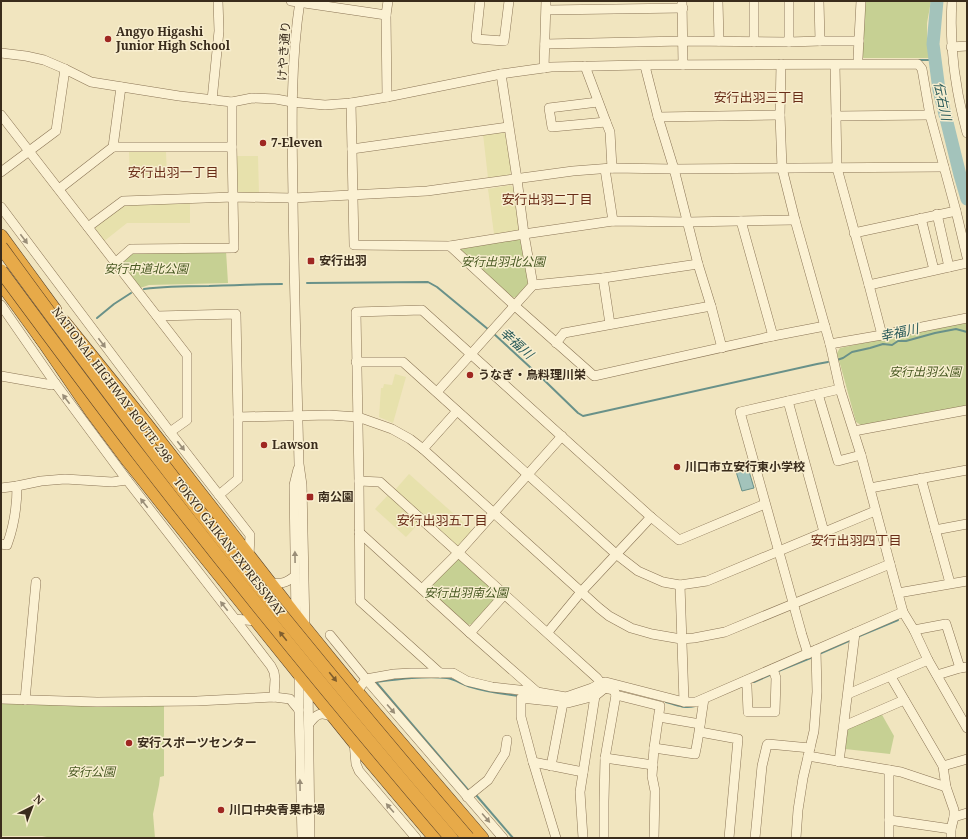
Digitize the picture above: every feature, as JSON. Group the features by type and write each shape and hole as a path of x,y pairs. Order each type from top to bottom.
{"highway":[{"name":"NATIONAL HIGHWAY ROUTE 298","path":"1,236 161,452 254,571"},
{"name":"TOKYO GAIKAN EXPRESSWAY","path":"1,247 140,433 250,575 364,715 468,838"},
{"name":"TOKYO GAIKAN EXPRESSWAY","path":"1,271 138,454 241,585 451,838"},
{"path":"1,283 133,460 237,590"},
{"path":"64,322 147,425 305,628 357,692 482,838"},
{"path":"39,335 129,462 333,717 435,838"},
{"path":"368,711 476,838"},
{"path":"350,729 443,838"}],"street":[{"path":"212,100 219,31 218,1"},
{"path":"297,1 341,5 386,15"},
{"name":"けやき通り","path":"297,1 292,102 299,464"},
{"path":"387,97 386,15 388,1"},
{"path":"480,1 476,39 504,41 509,1"},
{"path":"718,1 719,41"},
{"path":"754,1 754,42"},
{"path":"789,1 789,42"},
{"path":"819,1 820,41"},
{"path":"858,58 861,1"},
{"path":"952,1 951,47 953,65 965,117 967,133"},
{"path":"544,68 546,6 682,4 683,65"},
{"path":"545,44 719,41 859,41"},
{"path":"951,47 967,46"},
{"path":"1,53 44,60 65,68 90,82 121,87 232,102 252,98 325,104 351,104 501,74 544,68 585,66 918,64 922,69 930,115 967,257"},
{"path":"781,64 780,115 782,168 794,220 830,344 840,389 854,431 903,612 914,630 928,660 967,728"},
{"path":"835,65 837,168 882,335"},
{"path":"585,66 610,132 609,169 613,221"},
{"path":"645,66 722,348"},
{"path":"1,172 56,131 65,68"},
{"path":"501,74 524,234 533,285"},
{"path":"113,147 121,87"},
{"path":"116,263 131,249 234,248 232,102"},
{"path":"598,102 549,108 552,127 606,122"},
{"path":"351,104 354,246 450,246 613,221 688,222 794,220"},
{"path":"1,115 187,355 187,420 170,432"},
{"path":"658,117 780,115"},
{"path":"836,116 930,115"},
{"path":"352,149 508,127"},
{"path":"59,188 113,147 232,147"},
{"path":"88,227 123,200 233,197 293,198 427,191 573,171 609,169 944,167"},
{"path":"1,207 170,432 250,535 249,556"},
{"path":"854,233 956,211"},
{"path":"937,214 949,267"},
{"path":"922,218 934,270"},
{"path":"741,221 772,336"},
{"path":"450,246 594,376 772,336 825,326"},
{"path":"869,285 967,263"},
{"path":"437,392 533,285 603,278 698,264"},
{"path":"603,278 610,324"},
{"path":"1,305 55,383 127,480 271,666 275,679 274,698"},
{"path":"556,343 564,332 711,306"},
{"path":"440,673 360,601 356,312 422,310 651,517 679,540 765,504"},
{"path":"157,316 236,314 238,479 219,495"},
{"path":"830,344 967,318"},
{"path":"356,362 403,362 616,554 638,571 663,582 680,585 707,582 875,511"},
{"path":"1,376 52,385 55,383"},
{"path":"796,838 798,810 814,731 817,692 812,652 802,635 740,412 840,389"},
{"path":"818,394 838,461 860,455"},
{"path":"788,401 824,532"},
{"path":"854,431 967,410"},
{"path":"423,449 457,411"},
{"path":"238,416 328,415 358,417 392,429 410,439 423,449 598,608 631,628 652,634 681,639 725,632 890,564"},
{"path":"422,589 458,552 562,436"},
{"path":"299,464 294,485 302,838"},
{"path":"299,464 302,485 305,628 308,686 310,838"},
{"path":"870,488 967,470"},
{"path":"921,478 950,583"},
{"path":"1,488 41,481 65,479 112,482 127,480"},
{"path":"359,481 380,482 504,595 548,632 598,678 601,683"},
{"path":"1,544 7,545 12,532 17,499 17,486"},
{"path":"548,632 581,592 651,517"},
{"path":"935,530 967,524"},
{"path":"359,532 537,692"},
{"path":"270,583 281,584 288,582 296,576"},
{"path":"898,593 967,581"},
{"path":"25,700 36,582"},
{"path":"680,585 684,702"},
{"path":"470,633 504,595"},
{"path":"556,838 521,717 521,698 568,703 593,692 601,683 606,682 684,702 696,702 903,612"},
{"path":"235,619 256,621"},
{"path":"914,630 946,624 964,668 937,675"},
{"path":"839,762 855,633"},
{"path":"330,635 503,838"},
{"path":"848,694 928,660"},
{"path":"745,681 747,687 748,712 775,712 776,678 773,669"},
{"path":"357,692 366,679 410,673 453,673 467,681 492,687 566,697 606,688 614,690 616,695 605,758 604,838"},
{"path":"889,820 951,833 954,817 954,810 946,787 943,766 891,677"},
{"path":"583,838 580,792 593,692"},
{"path":"616,695 660,706 652,765 652,776 655,791 654,838"},
{"path":"1,699 97,702 196,701 274,698 290,699 299,710"},
{"path":"654,748 695,754 704,699"},
{"path":"844,726 904,700"},
{"path":"551,766 563,703"},
{"path":"309,724 312,719 319,714 328,714 333,717"},
{"path":"659,717 738,739 729,838"},
{"path":"467,797 488,780 505,752 507,740"},
{"path":"354,742 356,764 359,771 416,838"},
{"path":"755,838 762,766 768,744 809,752 839,762 901,772 946,787"},
{"path":"605,758 652,765"},
{"path":"943,766 967,759"},
{"path":"533,762 583,772"},
{"path":"888,770 889,838"},
{"path":"954,817 967,813"}],"shaded area":[{"path":"503,132 507,135 512,171 509,175 488,178 483,134"},
{"path":"129,152 166,152 167,176 130,177"},
{"path":"235,156 258,156 259,194 237,194"},
{"path":"510,185 515,189 521,226 518,231 494,234 488,189"},
{"path":"190,201 190,223 127,223 103,242 93,230 94,227 122,204"},
{"path":"395,374 406,377 393,423 379,417 381,388 383,388 384,384 392,385"},
{"path":"409,474 473,531 460,546 456,546 395,490"},
{"path":"389,494 420,522 406,537 375,509"}],"green space":[{"path":"863,1 931,1 927,23 927,42 930,58 862,58"},
{"name":"安行出羽北公園","path":"518,238 523,241 529,281 526,288 517,297 511,298 460,251 461,246"},
{"name":"安行中道北公園","path":"226,251 228,283 149,285 140,288 122,266 122,260 133,253"},
{"name":"安行出羽公園","path":"967,321 967,407 861,425 856,422 837,353 840,348"},
{"name":"安行出羽南公園","path":"460,559 497,591 498,596 473,624 467,625 430,592 431,586 455,560"},
{"name":"安行公園","path":"1,704 164,706 164,776 160,777 153,814 155,838 52,838 42,836 1,836"},
{"path":"881,713 894,736 890,754 845,749 847,729"}],"water":[{"path":"746,461 754,488 742,491 734,465"}],"waterway":[{"name":"伝右川","path":"937,1 933,44 939,90 967,199"},
{"path":"918,60 936,60"},
{"name":"幸福川","path":"307,283 428,282 437,287 489,330"},
{"name":"幸福川","path":"144,289 176,286 282,284"},
{"name":"幸福川","path":"97,318 114,304 131,293"},
{"name":"幸福川","path":"837,360 852,352 883,344 892,345 898,341 906,341 956,329 967,332"},
{"name":"幸福川","path":"493,333 583,416 828,362"},
{"path":"857,637 898,620"},
{"path":"819,654 851,640"},
{"path":"776,672 813,657"},
{"path":"754,682 772,674"},
{"path":"469,791 376,682 438,677 447,678 477,689 519,696"},
{"path":"666,702 684,707 695,706"},
{"path":"476,795 513,838"}],"place":[{"name":"Angyo Higashi Junior High School","path":"108,39"},
{"name":"7-Eleven","path":"263,143"},
{"name":"安行出羽","path":"311,261"},
{"name":"うなぎ・鳥料理川栄","path":"470,375"},
{"name":"Lawson","path":"264,445"},
{"name":"川口市立安行東小学校","path":"677,467"},
{"name":"南公園","path":"310,497"},
{"name":"安行スポーツセンター","path":"129,743"},
{"name":"川口中央青果市場","path":"221,810"}],"district":[{"name":"安行出羽三丁目","path":"759,97"},
{"name":"安行出羽一丁目","path":"173,172"},
{"name":"安行出羽二丁目","path":"547,199"},
{"name":"安行出羽五丁目","path":"442,520"},
{"name":"安行出羽四丁目","path":"856,540"}]}
